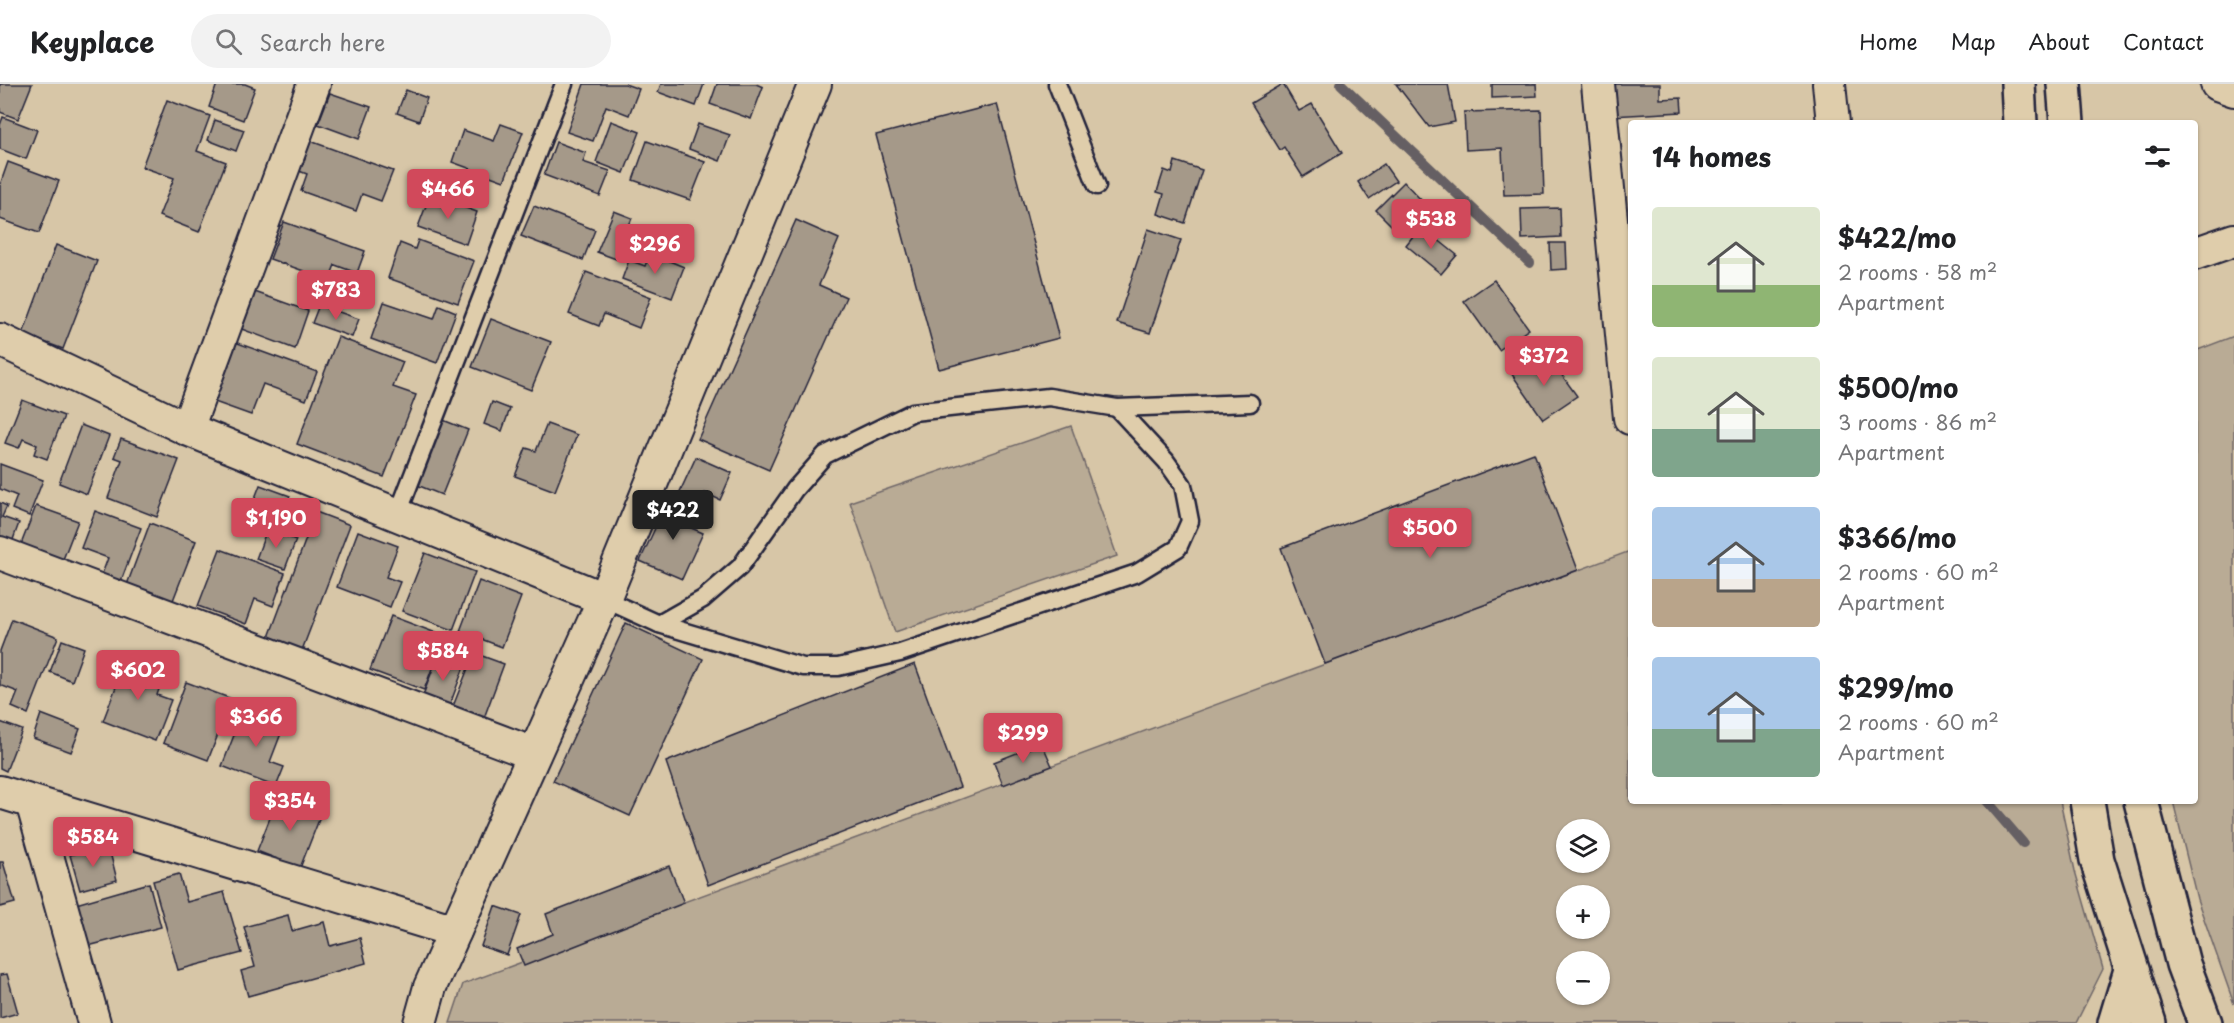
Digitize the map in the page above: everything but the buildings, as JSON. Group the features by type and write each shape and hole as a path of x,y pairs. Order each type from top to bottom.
{"main road":[{"path":"2018,84 2020,120"},
{"path":"2064,84 2067,120"},
{"path":"2088,804 2097,861 2149,1023"},
{"path":"2142,804 2183,964 2205,1023"},
{"path":"2115,1023 2131,970"}],"street":[{"path":"187,429 314,84"},
{"path":"420,1023 430,987 603,598 815,84"},
{"path":"1598,84 1628,397"},
{"path":"1829,84 1833,120"},
{"path":"2217,84 2234,90"},
{"path":"2198,253 2234,240"},
{"path":"0,340 187,429 603,598"},
{"path":"0,554 534,754"},
{"path":"0,792 455,931"},
{"path":"32,802 94,1023"}],"lane":[{"path":"397,516 564,84"},
{"path":"1057,84 1097,186"},
{"path":"659,624 703,599 740,567 795,489 825,455 913,412 1049,397 1117,408 1250,403"},
{"path":"603,598 659,624 803,667 838,667 900,653 1137,573 1178,548 1190,521 1183,485 1166,461 1117,408"}],"shaded area":[{"path":"2234,336 2234,1004 2197,899 2174,804 2198,804 2198,350"},
{"path":"1071,426 1117,556 895,632 850,502"},
{"path":"1628,552 1628,804 2061,804 2075,871 2103,969 2076,1023 450,1023 463,984"}],"waterway":[{"path":"1341,84 1530,263"},
{"path":"1990,804 2023,843"}]}
